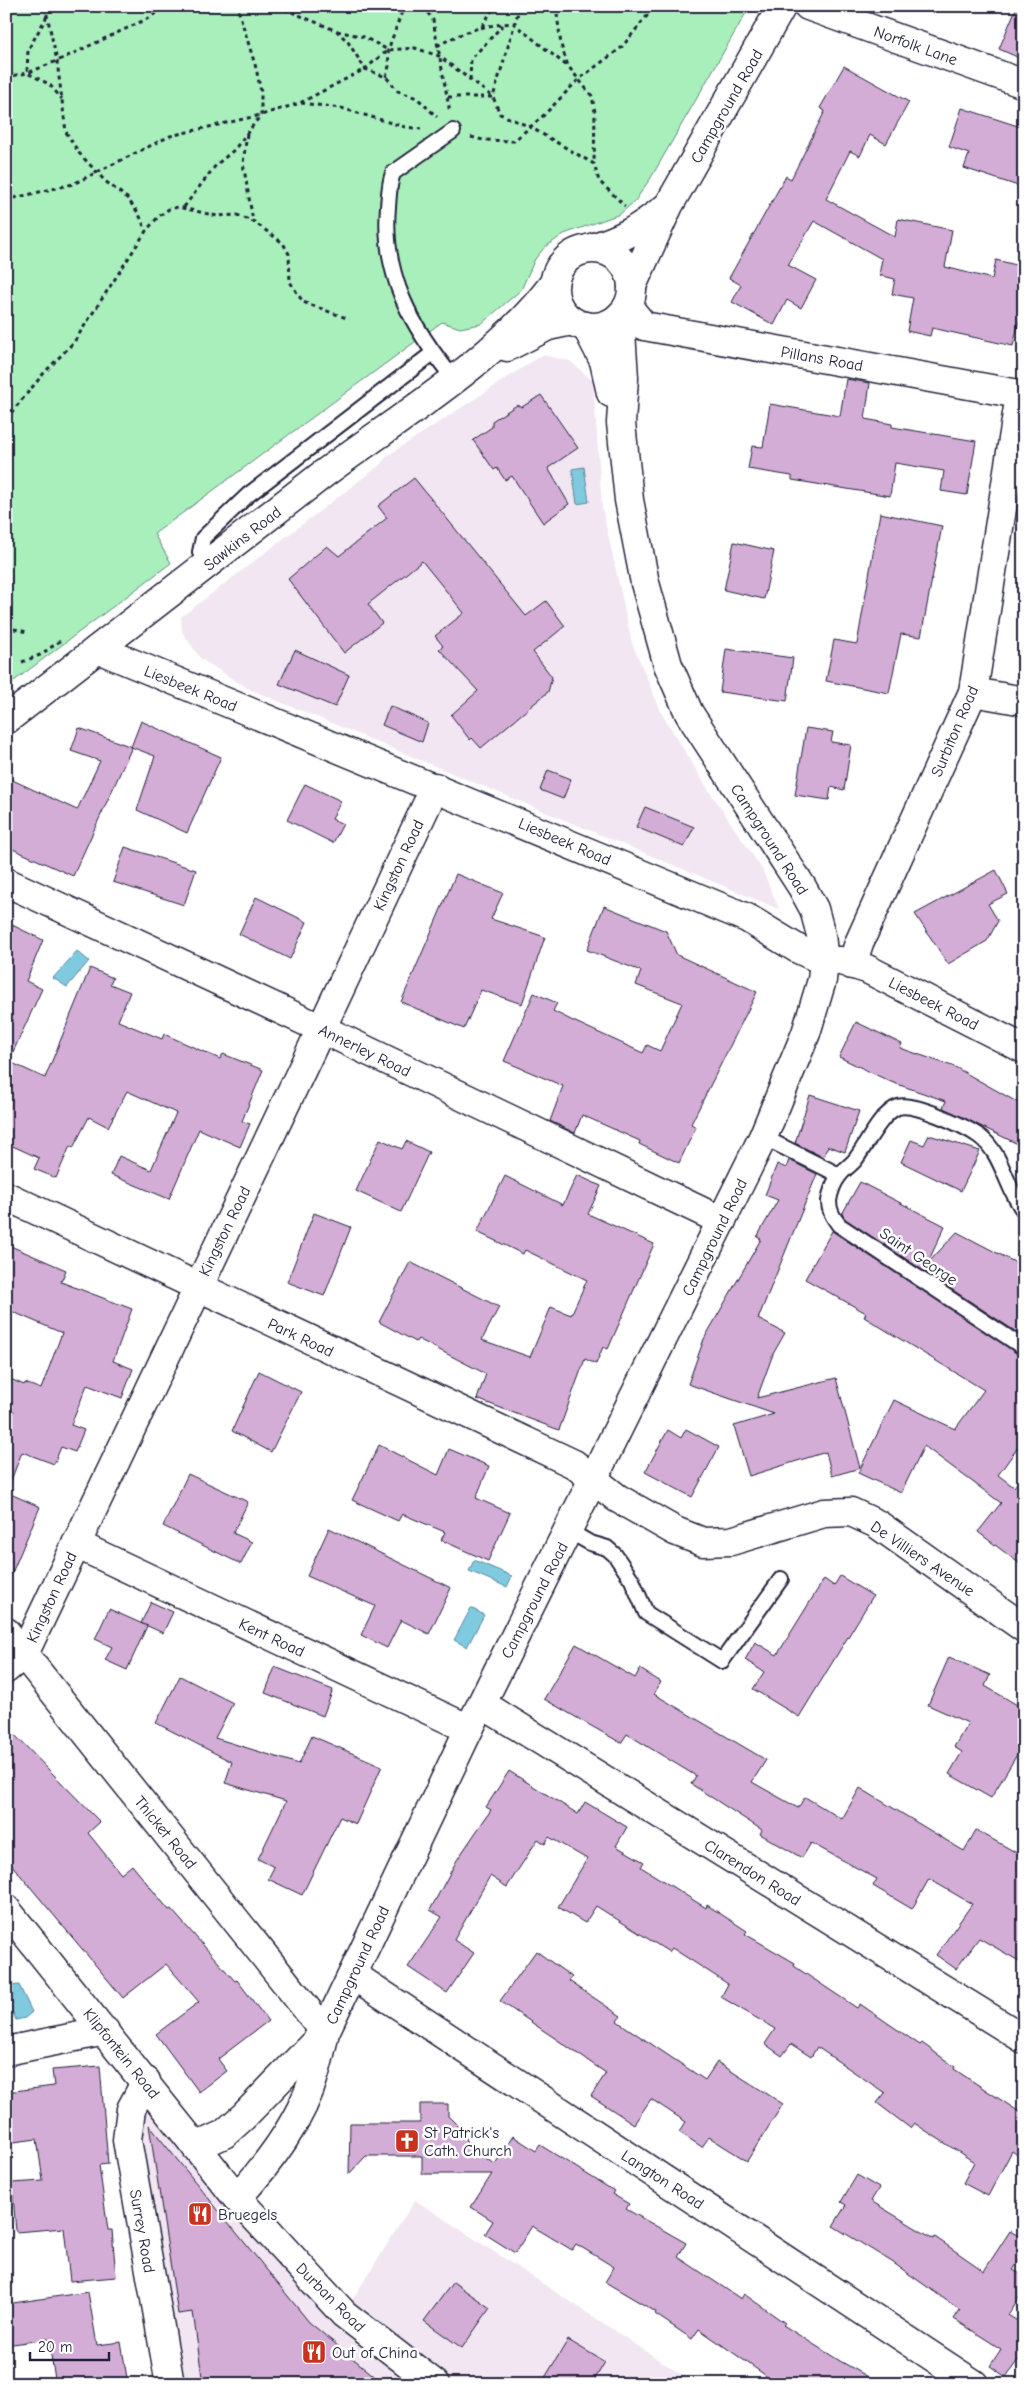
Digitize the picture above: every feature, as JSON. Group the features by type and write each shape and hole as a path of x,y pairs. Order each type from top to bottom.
{"street":[{"name":"Campground Road","path":"237,2198 275,2154 304,2102 315,2075 325,2032 469,1729 594,1481 763,1137 818,999 824,961 821,935 814,909 802,887 689,713 668,665 645,583 630,500 621,423 627,303 669,205 782,6"},
{"name":"Norfolk Lane","path":"808,6 1024,84"},
{"name":"Campground Road","path":"576,246 617,241 669,205"},
{"path":"576,246 597,249 616,256 622,261 629,272 627,303 610,323 598,327 579,324 561,311 548,274 557,272 576,246"},
{"name":"Sawkins Road","path":"6,720 322,475 480,359 531,313 548,274"},
{"name":"Pillans Road","path":"627,303 644,326 1022,395"},
{"name":"Campground Road","path":"579,324 604,361 606,379 621,423"},
{"name":"Sawkins Road","path":"480,359 548,326 579,324"},
{"name":"Surbiton Road","path":"852,965 858,943 973,692 1022,395"},
{"name":"Liesbeek Road","path":"98,649 435,787 747,918 824,961 841,961 867,969 1024,1049"},
{"path":"973,692 1024,701"},
{"name":"Kingston Road","path":"15,1662 76,1544 196,1288 322,1029 435,787"},
{"name":"Annerley Road","path":"6,882 322,1029 722,1221"},
{"name":"Park Road","path":"6,1196 196,1288 574,1464 594,1481"},
{"name":"De Villiers Avenue","path":"594,1481 617,1498 675,1531 703,1542 731,1541 824,1513 851,1512 877,1524 1024,1628"},
{"name":"Kent Road","path":"76,1544 469,1729"},
{"name":"Thicket Road","path":"6,1632 15,1662 325,2032"},
{"name":"Clarendon Road","path":"482,1704 1024,2040"},
{"name":"Klipfontein Road","path":"6,1909 237,2198"},
{"name":"Langton Road","path":"353,1975 974,2384"},
{"path":"6,2051 105,2031"},
{"name":"Campground Road","path":"196,2147 224,2134 244,2116 325,2032"},
{"name":"Surrey Road","path":"146,2082 131,2109 127,2140 170,2384"},
{"name":"Durban Road","path":"237,2198 344,2314 435,2384"}],"lane":[{"path":"453,131 393,173 386,220 389,253 395,283 420,334 454,379"},
{"path":"204,566 200,552 203,538 248,495 433,352"},
{"name":"Saint George","path":"1024,1211 1009,1187 995,1156 983,1140 922,1109 909,1106 897,1107 885,1116 862,1151 839,1175 829,1201 831,1214 839,1225 1024,1348"},
{"path":"763,1137 839,1175"},
{"path":"569,1531 590,1543 607,1548 616,1555 632,1580 646,1613 722,1661 781,1578"}],"path":[{"path":"27,73 28,50 47,15 49,6"},
{"path":"6,77 27,73 57,61 150,17 163,6"},
{"path":"184,207 216,165 234,150 261,115 261,92 256,68 237,6"},
{"path":"277,6 337,31 364,36 388,50 415,48 439,56 493,97 500,114 530,127 594,164"},
{"path":"386,77 389,66 388,50 404,6"},
{"path":"423,6 433,20 448,97 493,97"},
{"path":"481,26 495,6"},
{"path":"493,97 507,55 513,23 520,6"},
{"path":"556,6 561,45 568,66"},
{"path":"483,140 514,141 579,78 621,48 655,6"},
{"path":"47,15 57,61 66,132 79,153 105,181 127,198 138,214 146,231"},
{"path":"437,46 463,32 481,26 513,23 568,66 592,96 595,112 594,164 599,181 630,212"},
{"path":"470,80 471,59 504,24"},
{"path":"337,31 348,42 365,69 386,77 398,91 417,98 453,131"},
{"path":"6,200 73,184 170,136 261,115 300,103 365,69 388,50"},
{"path":"27,73 49,84 62,99"},
{"path":"300,103 341,108 405,127"},
{"path":"247,134 243,163 254,222"},
{"path":"6,419 44,373 74,342 146,231 159,216 169,209 184,207 218,216 237,215 254,222 283,243 289,254 290,282 303,302 348,319"},
{"path":"548,274 553,253 576,246"},
{"path":"6,627 26,632"}],"shaded area":[{"path":"542,355 570,361 593,381 602,507 632,643 662,714 708,789 762,869 779,909 249,689 201,659 182,632 181,617 380,465 387,456"},
{"path":"146,2081 344,2313 415,2200 696,2384 170,2384 131,2109"}],"green space":[{"path":"6,6 750,6 652,176 635,201 620,214 564,234 545,247 535,259 521,290 481,324 460,328 442,322 154,534 171,563 6,687"}],"water":[{"path":"584,467 589,502 577,504 572,469"},
{"path":"77,951 89,961 67,987 53,978"},
{"path":"474,1560 512,1576 507,1587 469,1571"},
{"path":"471,1608 484,1615 467,1647 454,1640"},
{"path":"19,1985 32,2012 25,2018 16,2020 6,1998 6,1989 10,1986"}],"building":[{"path":"1017,6 1024,6 1024,60 999,49"},
{"path":"844,66 909,102 886,144 870,135 860,156 850,151 826,199 895,237 898,219 952,230 945,267 992,279 996,260 1024,267 1024,300 1013,346 932,328 930,336 907,331 913,298 892,294 895,279 879,275 882,259 814,221 788,265 816,280 801,308 787,300 774,325 732,302 741,285 729,278 786,176 791,179 825,111 820,108"},
{"path":"962,108 1024,128 1024,188 964,168 969,154 949,147"},
{"path":"846,379 870,383 865,419 892,424 892,427 976,441 967,495 941,491 944,471 895,463 890,496 792,480 792,476 748,469 752,446 763,447 770,404 840,416"},
{"path":"541,395 578,448 548,468 569,504 543,523 512,476 505,480 497,468 494,470 473,440 492,427 492,421 517,405 522,407"},
{"path":"414,478 526,616 546,601 565,626 533,652 552,677 548,692 481,748 472,738 470,740 451,715 478,691 439,649 443,646 435,636 464,613 422,561 368,604 382,623 344,653 288,579 327,546 339,556 387,518 378,506"},
{"path":"880,513 942,526 921,637 901,634 889,693 826,681 834,640 857,644"},
{"path":"734,542 774,551 764,599 724,590"},
{"path":"726,649 793,658 787,701 720,692"},
{"path":"295,650 349,675 335,707 279,684"},
{"path":"390,706 428,723 422,742 382,725"},
{"path":"141,721 221,757 187,833 137,810 155,756 131,747"},
{"path":"79,728 132,747 73,876 6,846 6,777 77,810 100,761 71,751"},
{"path":"806,728 833,732 831,742 851,745 844,790 831,787 829,800 795,795"},
{"path":"548,770 571,779 563,799 540,790"},
{"path":"305,784 341,801 332,819 343,824 333,843 287,820"},
{"path":"645,807 694,827 684,847 636,827"},
{"path":"125,847 196,870 184,905 113,882"},
{"path":"996,870 1008,894 988,904 998,921 987,941 948,964 915,914"},
{"path":"456,874 503,893 491,919 545,937 522,1004 481,990 464,1029 401,1002"},
{"path":"256,897 307,922 290,959 239,934"},
{"path":"604,906 666,931 677,955 757,992 691,1124 696,1127 679,1163 639,1144 640,1141 582,1115 575,1133 550,1121 563,1086 504,1061 534,993 557,1003 553,1011 571,1020 643,1053 647,1045 660,1051 682,1003 636,985 641,971 587,950"},
{"path":"6,922 43,940 26,981 42,989 6,1067"},
{"path":"90,968 113,978 110,984 130,992 118,1021 162,1039 164,1034 220,1059 223,1054 263,1070 242,1121 250,1124 240,1147 199,1129 169,1199 111,1175 119,1156 151,1170 176,1113 127,1091 108,1127 89,1117 73,1148 70,1146 56,1178 34,1169 39,1158 6,1143 6,1077 12,1063 45,1078"},
{"path":"856,1022 902,1044 900,1048 955,1067 1024,1106 1024,1147 943,1108 946,1101 891,1082 839,1057"},
{"path":"810,1095 859,1111 845,1152 828,1146 823,1157 795,1143"},
{"path":"929,1135 980,1151 961,1191 901,1162 911,1140 924,1145"},
{"path":"380,1139 402,1149 406,1141 429,1152 401,1212 356,1191"},
{"path":"789,1160 817,1174 758,1319 785,1333 773,1354 757,1398 836,1378 860,1468 832,1476 826,1452 749,1476 734,1426 774,1414 688,1384 704,1339 761,1239 757,1237 778,1200 765,1195 777,1164 786,1168"},
{"path":"577,1175 601,1186 588,1214 654,1244 608,1349 603,1347 596,1364 585,1359 559,1430 477,1399 486,1374 418,1339 416,1342 379,1322 410,1262 499,1307 482,1340 530,1357 551,1307 571,1315 587,1280 525,1250 523,1254 477,1232 505,1176 563,1205"},
{"path":"860,1182 945,1226 927,1264 957,1232 1024,1267 1024,1337 845,1219 842,1214"},
{"path":"314,1213 351,1227 324,1296 287,1282"},
{"path":"832,1231 1024,1357 1024,1439 998,1475 1014,1487 1024,1474 1024,1567 978,1532 1001,1503 924,1446 901,1493 858,1473 894,1400 955,1429 984,1390 864,1317 866,1313 805,1279"},
{"path":"6,1244 66,1270 61,1282 132,1309 113,1361 133,1369 122,1398 87,1385 71,1425 84,1430 75,1452 61,1447 54,1464 22,1452 8,1488 6,1432 14,1411 6,1408 6,1377 24,1385 25,1383 41,1389 62,1333 6,1309"},
{"path":"259,1371 301,1392 271,1452 232,1431"},
{"path":"686,1429 719,1447 692,1497 645,1472 668,1430 681,1438"},
{"path":"379,1445 438,1475 449,1449 489,1466 476,1498 510,1513 488,1561 441,1540 445,1532 402,1514 398,1521 352,1500"},
{"path":"188,1474 248,1502 233,1533 252,1542 241,1564 163,1526"},
{"path":"6,1492 40,1507 6,1587"},
{"path":"329,1528 451,1588 429,1634 401,1620 387,1648 361,1635 375,1606 307,1576"},
{"path":"840,1576 873,1596 799,1717 753,1689 764,1672 745,1660 755,1642 777,1655 824,1579 834,1586"},
{"path":"151,1602 173,1612 163,1633 141,1623"},
{"path":"109,1609 147,1626 127,1670 105,1660 112,1647 95,1639"},
{"path":"576,1644 635,1678 640,1669 661,1682 654,1694 766,1760 752,1782 798,1808 805,1797 842,1819 860,1788 964,1851 976,1830 1024,1857 1024,1964 979,1938 956,1969 936,1955 972,1904 929,1879 912,1909 873,1886 877,1879 811,1843 802,1858 760,1834 762,1830 691,1784 696,1776 627,1734 621,1743 544,1699"},
{"path":"949,1657 990,1675 985,1686 1024,1709 1024,1743 991,1798 949,1774 962,1752 954,1747 968,1723 928,1705"},
{"path":"275,1667 333,1690 323,1716 265,1693"},
{"path":"180,1676 233,1703 215,1738 299,1764 312,1736 382,1766 356,1824 340,1817 302,1895 268,1879 274,1867 258,1859 286,1801 225,1783 232,1762 156,1723"},
{"path":"6,1726 100,1822 88,1833 121,1874 132,1865 169,1910 171,1909 235,1981 237,1980 268,2021 218,2059 227,2071 199,2092 156,2034 199,2002 166,1964 123,1998 6,1858"},
{"path":"509,1771 578,1814 585,1802 627,1827 616,1846 644,1862 641,1867 706,1908 707,1905 747,1931 745,1934 795,1963 794,1966 857,2008 860,2004 920,2045 922,2043 955,2067 954,2069 1024,2115 1024,2160 1012,2151 988,2196 963,2183 974,2162 914,2123 910,2128 877,2103 885,2093 817,2047 811,2057 791,2044 782,2056 765,2044 775,2029 721,1997 728,1984 672,1948 669,1952 596,1906 585,1923 558,1907 587,1859 549,1837 545,1844 538,1839 507,1887 490,1876 454,1940 474,1953 447,1993 408,1967 442,1917 430,1910 457,1860 491,1810 486,1807"},
{"path":"536,1951 572,1977 569,1981 621,2016 617,2021 705,2080 717,2062 783,2104 747,2161 709,2137 702,2147 679,2132 686,2122 651,2099 634,2124 591,2096 606,2073 500,2001"},
{"path":"100,2066 108,2164 99,2165 108,2230 112,2230 116,2277 70,2281 64,2228 16,2232 12,2183 43,2181 37,2139 6,2143 6,2092 54,2086 52,2070"},
{"path":"420,2104 448,2104 448,2116 463,2131 471,2150 495,2164 513,2136 536,2151 540,2145 614,2191 612,2194 629,2204 626,2209 686,2243 678,2257 741,2299 744,2294 785,2323 783,2325 881,2384 760,2384 765,2375 699,2329 692,2339 655,2314 656,2312 605,2282 614,2267 576,2244 572,2250 532,2226 515,2253 485,2234 493,2221 471,2207 492,2174 422,2174 422,2156 366,2156 349,2174 350,2123 420,2123"},
{"path":"149,2125 309,2322 384,2384 203,2384 193,2312 178,2314"},
{"path":"857,2175 879,2188 871,2201 934,2239 935,2237 984,2271 1010,2231 1024,2239 1024,2253 1013,2270 1024,2276 1024,2290 1008,2315 1019,2322 1024,2315 1024,2363 1018,2360 1006,2377 990,2366 1001,2349 954,2319 960,2310 892,2262 833,2226 846,2205 841,2202"},
{"path":"453,2282 490,2308 462,2348 424,2321"},
{"path":"88,2292 97,2345 121,2342 128,2384 56,2384 48,2339 6,2345 6,2304"},
{"path":"568,2340 605,2362 592,2384 541,2384"}],"place":[{"name":"St Patrick's Cath. Church","path":"407,2141"},
{"name":"Bruegels","path":"200,2214"},
{"name":"Out of China","path":"314,2352"}]}
